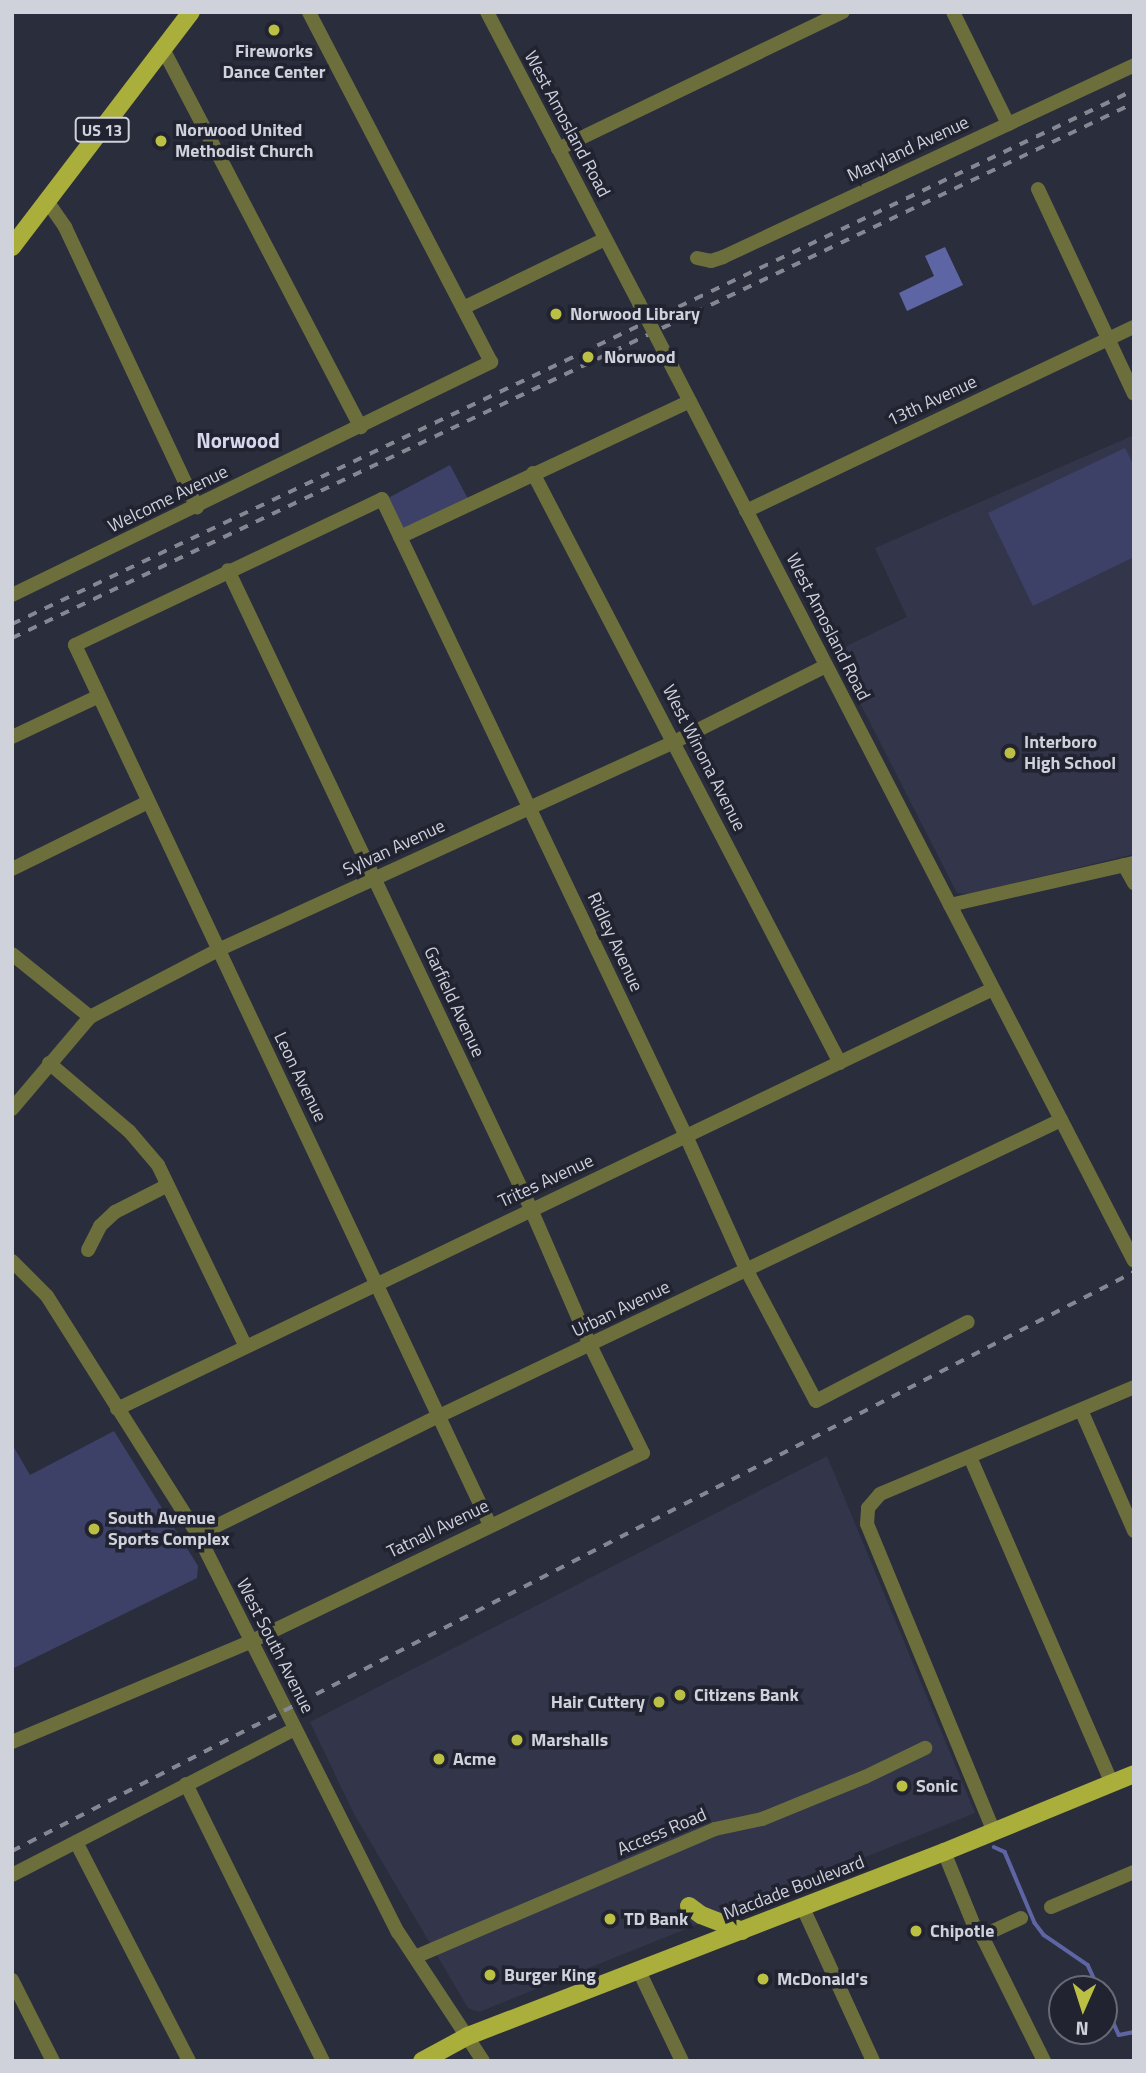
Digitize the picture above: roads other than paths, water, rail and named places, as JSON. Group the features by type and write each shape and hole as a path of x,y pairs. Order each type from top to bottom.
{"main road":[{"name":"US 13","path":"12,247 191,12"},
{"name":"Macdade Boulevard","path":"422,2061 468,2036 803,1908 1134,1774"},
{"path":"689,1906 701,1915 742,1931"}],"street":[{"path":"309,12 463,308 605,239"},
{"name":"West Amosland Road","path":"487,12 1061,1120 1128,1236 1134,1261"},
{"path":"558,149 843,12"},
{"path":"953,12 1008,124"},
{"path":"163,49 361,427"},
{"name":"Maryland Avenue","path":"697,258 711,261 723,257 1134,65"},
{"path":"1038,189 1134,394"},
{"path":"47,201 65,227 197,508"},
{"name":"Welcome Avenue","path":"12,595 197,508 491,362 463,308"},
{"name":"13th Avenue","path":"746,511 1134,327"},
{"path":"400,537 533,472 690,401"},
{"name":"West Winona Avenue","path":"533,472 839,1063"},
{"name":"Ridley Avenue","path":"228,570 382,499 686,1136 746,1269 816,1401 968,1322"},
{"name":"Leon Avenue","path":"228,570 75,645 490,1525"},
{"name":"Garfield Avenue","path":"228,570 531,1209 590,1345 643,1453"},
{"name":"Sylvan Avenue","path":"13,1107 90,1017 218,950 674,742 826,666"},
{"path":"12,737 99,696"},
{"path":"12,869 149,802"},
{"path":"950,905 1129,864 1134,883"},
{"path":"12,954 90,1017"},
{"name":"Trites Avenue","path":"117,1409 245,1345 993,989"},
{"path":"49,1063 129,1131 158,1165 245,1345"},
{"name":"Urban Avenue","path":"198,1535 439,1416 1061,1120"},
{"path":"88,1250 100,1226 115,1212 168,1185"},
{"name":"West South Avenue","path":"12,1261 47,1296 198,1535 398,1931 483,2061"},
{"path":"994,1832 867,1524 868,1508 880,1494 1134,1387"},
{"path":"1080,1410 1134,1531"},
{"name":"Tatnall Avenue","path":"12,1742 250,1642 643,1453"},
{"path":"970,1457 1112,1783"},
{"path":"12,1875 295,1729"},
{"name":"Access Road","path":"415,1957 715,1829 762,1819 865,1777 925,1748"},
{"path":"186,1784 323,2061"},
{"path":"76,1842 189,2061"},
{"path":"944,1852 975,1928 982,1936 1044,2061"},
{"path":"1051,1907 1134,1872"},
{"path":"803,1908 873,2061"},
{"path":"982,1936 1021,1918"},
{"path":"639,1971 682,2061"},
{"path":"12,1980 53,2061"}],"waterway":[{"path":"994,1847 1005,1852 1035,1923 1044,1935 1088,1965 1093,1975"},
{"path":"1118,2033 1119,2035 1134,2032"}],"railway":[{"path":"12,624 1134,90"},
{"path":"12,638 1134,103"},
{"path":"12,1851 1134,1272"}],"place":[{"name":"Fireworks Dance Center","path":"274,30"},
{"name":"Norwood United Methodist Church","path":"161,141"},
{"name":"Norwood Library","path":"556,314"},
{"name":"Norwood","path":"588,357"},
{"name":"Interboro High School","path":"1010,753"},
{"name":"South Avenue Sports Complex","path":"94,1529"},
{"name":"Citizens Bank","path":"680,1695"},
{"name":"Hair Cuttery","path":"659,1702"},
{"name":"Marshalls","path":"517,1740"},
{"name":"Acme","path":"439,1759"},
{"name":"Sonic","path":"902,1786"},
{"name":"TD Bank","path":"610,1919"},
{"name":"Chipotle","path":"916,1931"},
{"name":"Burger King","path":"490,1975"},
{"name":"McDonald's","path":"763,1979"}],"district":[{"name":"Norwood","path":"238,440"}]}
